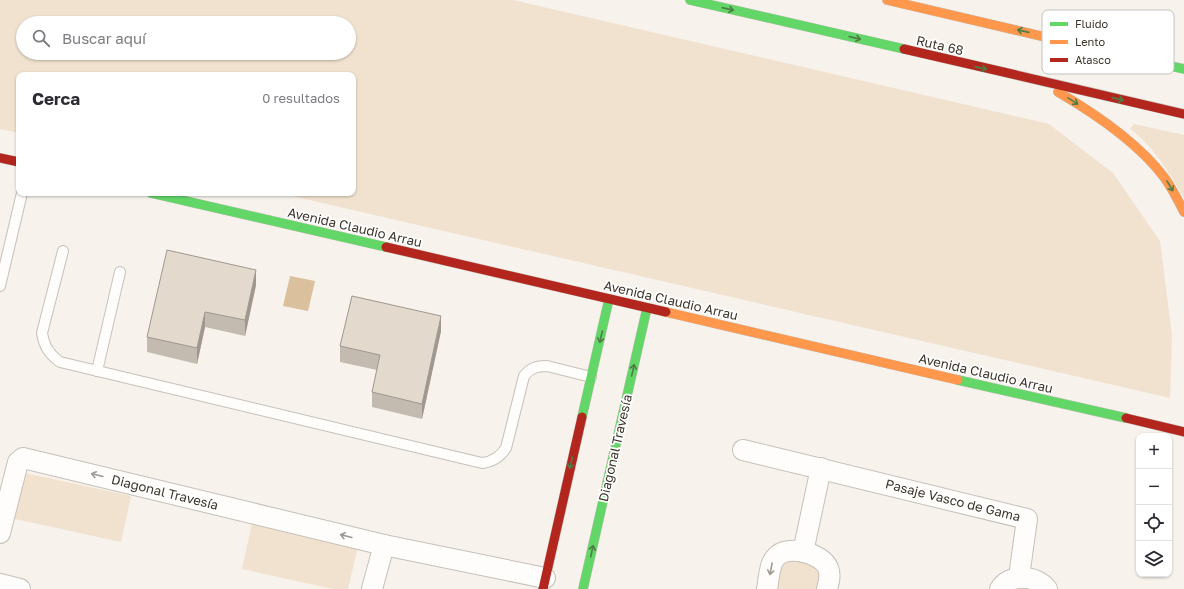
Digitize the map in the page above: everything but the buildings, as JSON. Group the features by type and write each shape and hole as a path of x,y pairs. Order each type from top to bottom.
{"main road":[{"name":"Ruta 68","path":"690,0 1184,114"},
{"path":"887,0 1042,35"},
{"path":"1174,66 1184,68"},
{"path":"1039,81 1103,121 1149,160 1166,180 1184,212"},
{"path":"0,158 16,161"},
{"name":"Avenida Claudio Arrau","path":"164,196 1184,432"},
{"name":"Diagonal Travesía","path":"544,584 609,299"},
{"name":"Diagonal Travesía","path":"583,589 647,308"}],"street":[{"name":"Pasaje Vasco de Gama","path":"743,450 1027,518 1019,577"},
{"name":"Diagonal Travesía","path":"0,533 18,462 23,458 544,584"},
{"path":"803,552 821,468"},
{"path":"372,589 384,545"},
{"path":"767,589 773,561 778,555 785,551 803,552 823,560 828,567 830,575 827,589"},
{"path":"1000,589 1007,581 1019,577 1034,580 1044,585 1047,589"},
{"path":"0,584 20,589"}],"lane":[{"path":"0,286 21,196"},
{"path":"62,251 42,333 47,350 60,362 482,463 495,460 506,448 524,376 528,371 540,366 547,366 591,377"},
{"path":"97,371 120,272"}],"shaded area":[{"path":"0,0 513,0 1049,124 1113,173 1160,241 1172,336 1170,398 292,196 356,196 356,72 16,72 16,132 0,129"},
{"path":"1134,124 1184,135 1184,198 1154,152 1130,129"},
{"path":"290,276 315,281 308,311 283,306"},
{"path":"25,473 131,496 121,542 15,519"},
{"path":"252,523 358,546 348,589 333,589 242,569"},
{"path":"795,560 807,563 815,568 820,576 817,589 775,589 780,567 786,562"}],"traffic: fast":[{"path":"690,0 904,49"},
{"path":"1174,67 1184,69"},
{"path":"164,196 386,247"},
{"path":"582,417 609,299"},
{"path":"583,589 647,308"},
{"path":"958,380 1126,418"}],"traffic: slow":[{"path":"887,0 1042,36"},
{"path":"1058,92 1101,119 1142,153 1164,177 1184,212"},
{"path":"666,312 958,380"}],"traffic: jam":[{"path":"904,49 1184,114"},
{"path":"0,158 16,161"},
{"path":"386,247 666,312"},
{"path":"543,589 582,417"},
{"path":"1126,418 1184,432"}]}
